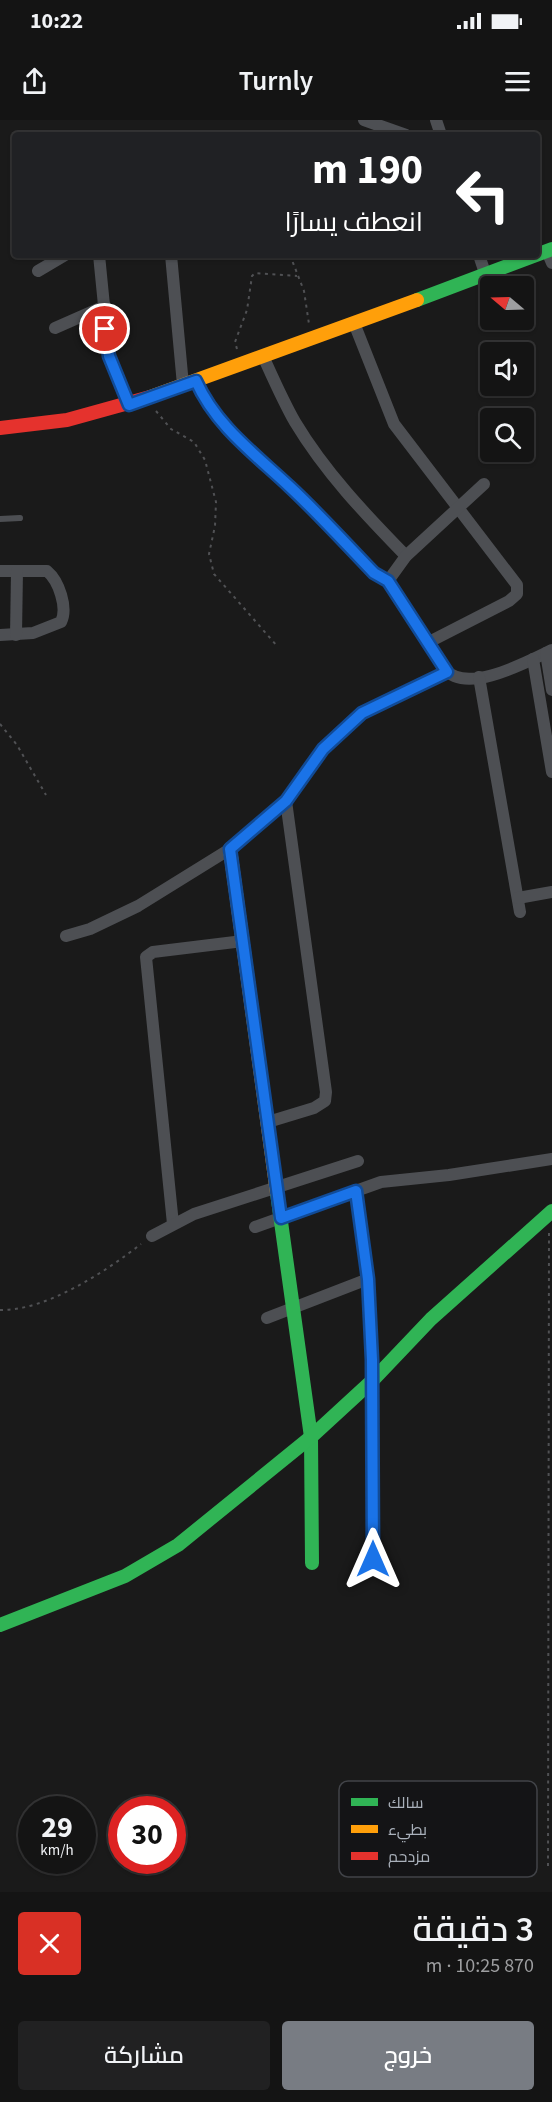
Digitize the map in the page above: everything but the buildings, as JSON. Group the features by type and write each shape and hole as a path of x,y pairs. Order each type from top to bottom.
{"street":[{"path":"364,120 398,132"},
{"path":"480,258 486,276 550,255"},
{"path":"38,271 60,258"},
{"path":"99,258 109,356 129,405"},
{"path":"171,258 189,383 244,447 290,487 374,573 388,581 447,672 460,680 479,677 504,671 549,651 552,690"},
{"path":"0,428 55,422 146,400 480,278"},
{"path":"55,328 105,306"},
{"path":"354,323 394,424 457,509 511,574 517,585 517,594 509,601 429,642"},
{"path":"263,356 294,419 319,456 352,499 406,556"},
{"path":"388,581 406,556 484,484"},
{"path":"0,571 44,570 52,575 64,612 61,622 53,627 16,635 0,635"},
{"path":"16,571 16,635"},
{"path":"533,659 552,772"},
{"path":"66,936 90,929 138,906 230,849 286,801 323,749 362,713 447,672"},
{"path":"479,677 520,912"},
{"path":"268,1122 314,1108 325,1101 326,1092 286,801"},
{"path":"230,849 294,1308 300,1373 311,1437 312,1563"},
{"path":"518,898 552,892"},
{"path":"173,1224 146,957 153,952 243,941"},
{"path":"255,1227 381,1182 449,1175 552,1159"},
{"path":"152,1236 194,1214 278,1189 358,1161"},
{"path":"356,1191 368,1279 373,1380 373,1559"},
{"path":"0,1625 108,1583 157,1559 178,1545 311,1437 373,1380 431,1319 548,1214"},
{"path":"267,1318 368,1279"}],"lane":[{"path":"0,519 20,518"}],"path":[{"path":"291,258 304,291 310,339"},
{"path":"241,364 235,342 247,310 252,276 255,273 297,276"},
{"path":"146,400 167,425 194,442 201,452 216,502 215,526 209,554 214,574 278,647"},
{"path":"0,724 17,745 46,795"},
{"path":"548,1214 550,1249 548,1866"},
{"path":"0,1310 25,1309 51,1299 120,1260 152,1236"}],"traffic: fast":[{"path":"540,254 552,249"},
{"path":"417,300 528,258"},
{"path":"277,1193 311,1437 312,1563"},
{"path":"0,1625 125,1576 178,1545 311,1437 373,1380 431,1319 552,1211"}],"traffic: slow":[{"path":"150,397 417,300"},
{"path":"230,849 277,1193"}],"traffic: jam":[{"path":"0,428 67,420 150,397"}],"route":[{"path":"105,329 109,356 129,405 196,381 204,399 244,447 290,487 374,573 388,581 447,672 362,713 334,736 286,801 230,849 281,1218 356,1191 368,1279 373,1380 373,1559"}]}
